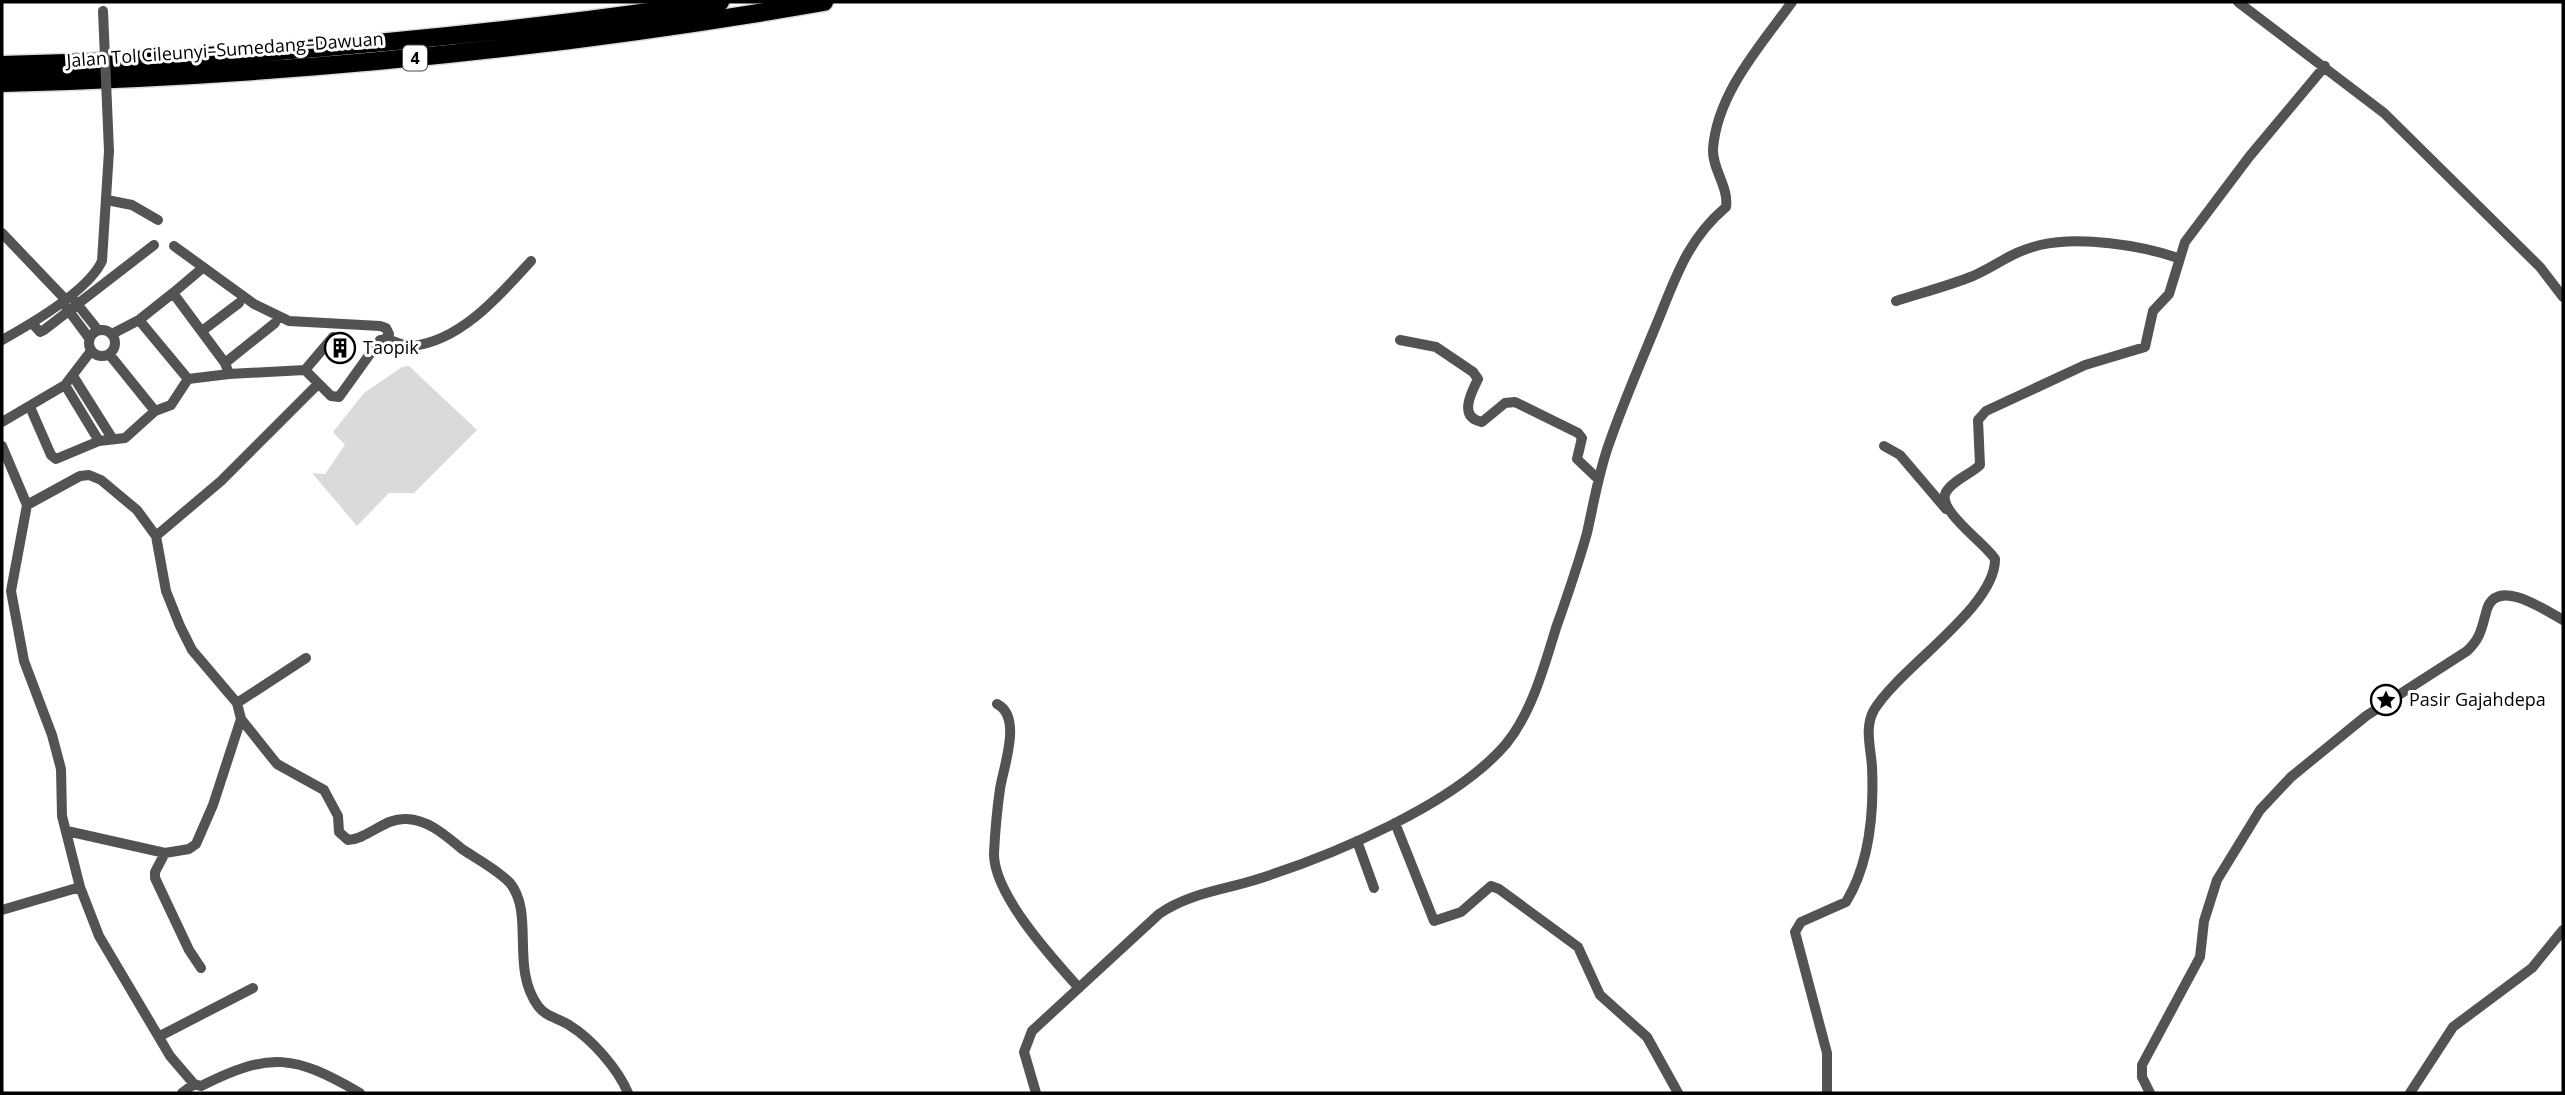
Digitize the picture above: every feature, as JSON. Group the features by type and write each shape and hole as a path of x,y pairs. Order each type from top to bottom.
{"highway":[{"name":"Jalan Tol Cileunyi–Sumedang–Dawuan","path":"2,65 353,47 479,35 720,2"},
{"name":"Jalan Tol Cileunyi–Sumedang–Dawuan","path":"2,83 217,75 416,58 604,37 824,2"}],"street":[{"path":"1036,1093 1024,1052 1026,1042 1039,1023 1146,924 1172,905 1304,863 1395,823 1472,773 1513,734 1539,681 1586,534 1609,442 1686,253 1707,223 1726,207 1713,153 1722,116 1749,60 1792,2"},
{"path":"2238,2 2384,113 2540,267 2563,297"},
{"path":"2,340 32,323 90,278 102,261 109,151 103,6"},
{"path":"1946,509 1944,496 1947,489 1980,465 1977,425 1983,413 2085,365 2145,347 2153,311 2169,294 2185,242 2249,157 2325,66"},
{"path":"107,200 132,205 158,220"},
{"path":"2,233 74,307 94,334 91,351 65,385 2,422"},
{"path":"1896,301 1974,276 2004,257 2043,245 2113,243 2151,249 2178,258"},
{"path":"32,323 40,332 154,244"},
{"path":"174,246 254,304 289,321 361,328 380,326 386,328 389,334 386,338"},
{"path":"305,370 335,398 339,397 380,340 386,338 409,347 456,330 510,284 531,261"},
{"path":"94,334 112,334 139,320 199,271"},
{"path":"173,293 225,363 229,374"},
{"path":"202,331 239,303"},
{"path":"139,320 188,379"},
{"path":"225,363 275,323"},
{"path":"109,354 116,341 112,334"},
{"path":"30,407 51,455 56,460 99,441 125,438 155,411 171,405 188,379 305,370 333,337"},
{"path":"1400,340 1436,347 1473,372 1478,379 1467,401 1469,411 1476,421 1482,422 1505,403 1516,402 1578,433 1582,438 1577,460 1598,479"},
{"path":"91,351 99,356 109,354"},
{"path":"109,354 155,411"},
{"path":"73,376 112,438"},
{"path":"156,536 221,481 318,384"},
{"path":"65,385 99,441"},
{"path":"2,446 27,506 11,591 24,661 52,735 61,769 61,816 80,887 99,936 170,1056 194,1084 201,1086 224,1073 258,1063 296,1062 325,1072 360,1093"},
{"path":"1827,1093 1827,1053 1795,932 1801,922 1846,902 1861,869 1870,825 1872,769 1868,732 1874,709 1969,610 1992,578 1996,559 1946,509 1900,455 1884,446"},
{"path":"27,506 80,476 89,475 101,480 137,510 151,534 156,536"},
{"path":"156,536 166,591 192,650 237,703 241,719 277,764 324,790 338,816 338,828 344,838 358,839 373,828 405,818 425,823 511,884 522,914 521,955 524,973 537,1005 546,1014 583,1035 624,1084 628,1093"},
{"path":"2150,1093 2142,1077 2142,1065 2200,957 2204,920 2217,880 2248,828 2276,791 2366,716 2467,652 2479,639 2488,605 2494,599 2517,596 2531,600 2563,620"},
{"path":"237,703 306,658"},
{"path":"997,704 1004,708 1010,733 999,791 994,859 1005,887 1029,928 1079,988"},
{"path":"67,831 165,853 183,852 196,844 213,805 241,719"},
{"path":"1395,823 1434,921 1461,912 1491,886 1499,888 1578,947 1600,995 1647,1037 1678,1093"},
{"path":"1357,841 1374,888"},
{"path":"165,853 155,872 155,878 189,950 201,968"},
{"path":"2,910 80,887"},
{"path":"2410,1093 2453,1027 2532,968 2563,930"},
{"path":"160,1036 253,988"},
{"path":"182,1093 194,1084"}],"shaded area":[{"path":"409,366 477,430 414,493 389,493 357,526 312,473 325,474 345,445 333,432 364,393 402,367"}],"place":[{"name":"Taopik","path":"340,348"},
{"name":"Pasir Gajahdepa","path":"2386,700"}]}
